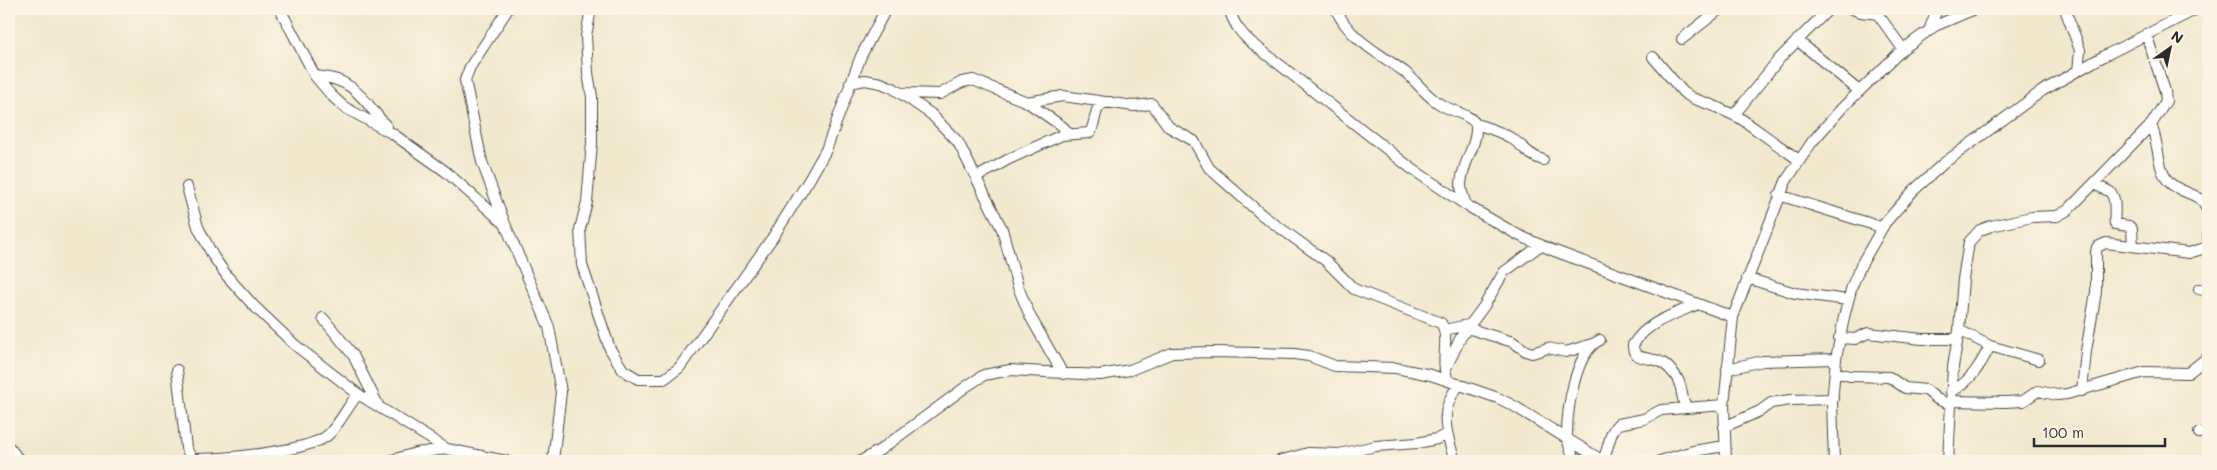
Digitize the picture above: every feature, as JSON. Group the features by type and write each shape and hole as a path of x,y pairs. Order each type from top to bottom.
{"street":[{"path":"280,9 315,76 331,95 344,107 393,134 460,182 505,224"},
{"path":"508,9 470,67 465,80 482,162 505,224 549,327 559,372 561,392 553,461"},
{"path":"591,9 586,36 588,74 592,97 592,143 587,202 580,229 582,265 610,349 623,370 638,379 664,379 679,368 792,210 826,150 850,83 868,42 886,9"},
{"path":"1229,9 1241,33 1252,43 1384,148 1466,204 1518,235 1733,316"},
{"path":"1336,9 1346,25 1376,54 1406,74 1439,104 1469,117 1476,124 1512,138 1529,155 1543,160"},
{"path":"1682,39 1720,9"},
{"path":"1734,116 1772,67 1828,9"},
{"path":"1852,9 1861,12 1876,11 1904,49"},
{"path":"1929,31 1937,9"},
{"path":"1726,461 1724,405 1733,316 1778,195 1812,142 1859,91 1904,49 1929,31 1974,9"},
{"path":"2065,9 2080,46 2078,71"},
{"path":"1834,461 1833,399 1836,359 1840,338 1848,300 1861,265 1881,227 1913,191 1944,163 2027,102 2078,71 2197,9"},
{"path":"1948,461 1950,399 1967,250 1974,235 1980,230 2006,222 2062,214 2096,183 2151,125 2166,101 2165,91 2146,34"},
{"path":"1797,40 1859,91"},
{"path":"1653,57 1683,92 1692,98 1734,116 1799,160"},
{"path":"315,76 329,77 346,83 362,97 393,134"},
{"path":"850,83 865,80 880,83 902,93 931,114 958,142 1002,228 1018,287 1030,316 1063,374"},
{"path":"902,93 940,94 962,82 973,80 1027,102 1063,127 1069,134"},
{"path":"1027,102 1063,96 1134,106 1152,104 1169,127 1194,141 1209,168 1262,215 1326,261 1354,290 1441,323 1444,330 1446,376"},
{"path":"977,177 1010,158 1069,134 1091,131 1097,110 1102,104 1110,102"},
{"path":"1466,204 1462,191 1462,178 1474,143 1476,124"},
{"path":"2151,125 2164,176 2176,188 2203,201 2208,212"},
{"path":"2096,183 2099,187 2111,193 2114,204 2114,224 2129,226 2132,229 2133,246"},
{"path":"187,187 203,238 227,276 253,305 295,345 358,394 447,449"},
{"path":"1778,195 1881,227"},
{"path":"2208,234 2208,240"},
{"path":"2082,391 2086,351 2096,292 2097,247 2106,243 2152,250 2190,253 2208,247"},
{"path":"1446,376 1467,327 1484,306 1504,272 1542,245"},
{"path":"1747,278 1795,293 1848,300"},
{"path":"1687,407 1683,401 1680,383 1671,371 1658,360 1638,356 1634,352 1633,344 1644,331 1658,322 1698,304"},
{"path":"323,318 353,354 380,408"},
{"path":"1444,330 1467,327 1513,342 1532,353 1548,348 1566,352 1596,342 1575,378 1567,437 1575,461"},
{"path":"1840,338 1855,339 1868,333 1916,339 1958,334 1990,346 2039,360"},
{"path":"1950,399 1974,374 1990,346"},
{"path":"861,461 880,450 984,375 1010,370 1063,374 1120,372 1172,353 1294,354 1309,356 1335,366 1396,368 1446,376 1458,385 1498,398 1567,437 1603,461 1609,448 1612,433 1618,424 1644,419 1661,410 1724,405"},
{"path":"1836,372 1850,376 1889,378 1905,388 1926,390 1937,399 2005,402 2026,400 2038,391 2057,395 2082,391 2144,372 2188,373 2208,356"},
{"path":"1727,368 1745,363 1770,360 1836,359"},
{"path":"177,370 189,460 245,456 319,441 332,432 358,394"},
{"path":"1455,461 1447,434 1445,413 1447,403 1458,385"},
{"path":"1724,427 1760,411 1771,403 1790,400 1833,399"},
{"path":"1279,461 1308,453 1339,454 1376,446 1422,442 1447,434"},
{"path":"1660,461 1693,450 1725,446"},
{"path":"9,447 20,461"},
{"path":"389,461 416,453 447,449 506,461"}]}
